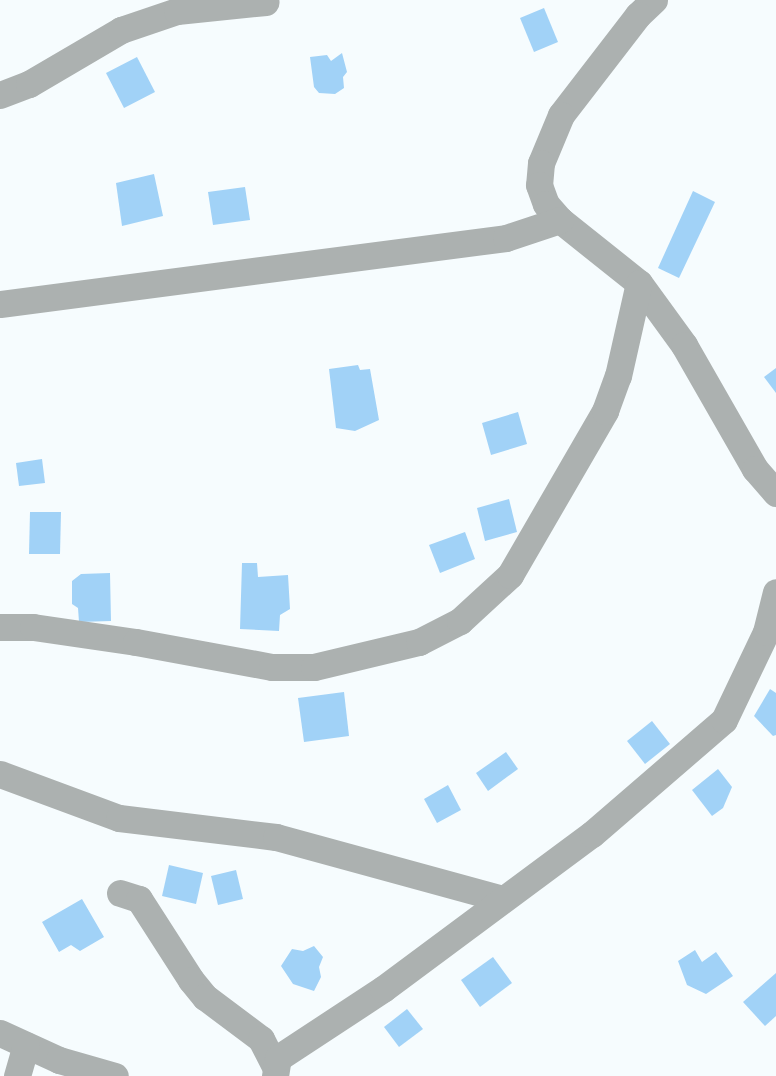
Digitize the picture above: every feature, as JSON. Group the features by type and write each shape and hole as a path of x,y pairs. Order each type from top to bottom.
{"street":[{"path":"654,0 638,15 561,115 541,163 539,185 546,204 560,220 639,283 684,345 755,469 776,493"},
{"path":"0,95 29,84 121,30 177,11 266,2"},
{"path":"0,304 506,238 560,220"},
{"path":"0,627 33,627 272,667 314,667 419,642 460,621 510,575 604,411 618,376 639,283"},
{"path":"275,1071 278,1058 382,989 592,834 724,720 766,632 776,592"},
{"path":"0,774 119,818 276,837 504,899"},
{"path":"120,893 139,899 191,980 205,997 261,1039 275,1071"},
{"path":"0,1033 59,1060 115,1076"},
{"path":"17,1076 26,1045"}],"building":[{"path":"544,8 558,42 534,52 520,18"},
{"path":"342,53 347,72 343,77 344,88 335,94 319,93 314,87 310,57 327,55 331,61"},
{"path":"137,57 155,92 124,108 106,73"},
{"path":"154,174 163,216 122,226 116,183"},
{"path":"245,187 250,220 213,225 208,192"},
{"path":"693,191 715,202 679,278 658,268"},
{"path":"358,365 360,370 370,369 379,420 355,431 336,428 329,369"},
{"path":"776,368 776,393 764,377"},
{"path":"518,412 527,444 491,455 482,423"},
{"path":"42,459 45,483 19,486 16,463"},
{"path":"509,499 517,532 485,541 477,508"},
{"path":"30,512 61,512 60,554 29,554"},
{"path":"465,532 475,559 440,573 429,545"},
{"path":"242,563 257,563 258,577 288,575 290,609 280,615 279,631 240,629"},
{"path":"110,573 111,621 79,622 78,608 72,604 72,581 81,574"},
{"path":"770,689 776,693 776,735 773,736 754,716"},
{"path":"344,692 349,736 304,742 298,698"},
{"path":"652,721 670,744 645,764 627,741"},
{"path":"506,752 518,769 488,791 476,773"},
{"path":"718,769 732,787 723,808 712,816 692,790"},
{"path":"448,785 461,810 437,823 424,799"},
{"path":"169,865 203,873 196,904 162,896"},
{"path":"236,870 243,899 218,905 211,876"},
{"path":"82,899 104,937 80,951 71,945 59,952 42,922"},
{"path":"314,946 323,957 319,967 321,977 314,991 293,984 281,966 292,949 303,951"},
{"path":"695,950 702,962 716,952 733,976 706,994 687,985 678,961"},
{"path":"493,957 512,983 480,1007 461,980"},
{"path":"776,973 776,1016 765,1026 743,1002"},
{"path":"407,1009 423,1029 399,1047 384,1027"}]}
